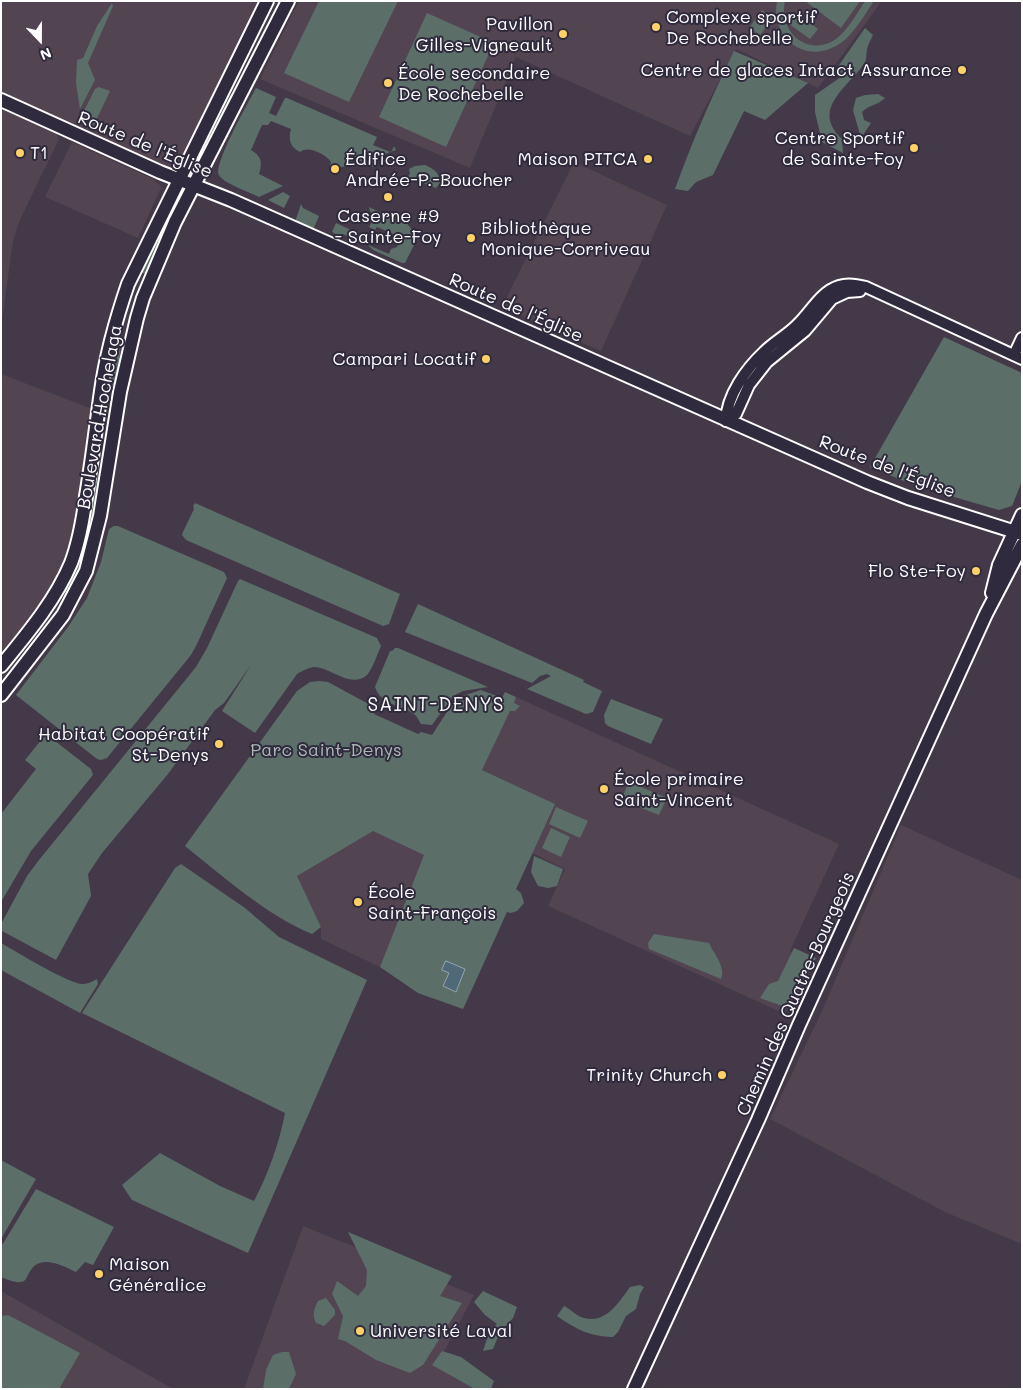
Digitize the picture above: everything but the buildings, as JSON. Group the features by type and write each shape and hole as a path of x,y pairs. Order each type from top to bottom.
{"main road":[{"name":"Boulevard Hochelaga","path":"1,666 49,604 62,582 78,543 101,391 116,324 130,280 267,1"},
{"name":"Boulevard Hochelaga","path":"1,695 63,615 86,571 100,516 117,406 136,318 175,222 288,1"},
{"path":"1,93 26,111"},
{"name":"Route de l'Église","path":"1,100 180,180 231,200 726,421 908,498 1018,532"},
{"name":"Chemin des Quatre-Bourgeois","path":"987,612 999,565 1018,532 1022,514"},
{"name":"Chemin des Quatre-Bourgeois","path":"634,1389 758,1120 799,1025 987,612 1022,545"},
{"path":"49,604 63,615"}],"street":[{"path":"726,421 736,414 749,384 767,362 805,331 832,299 847,292 856,290 876,292 1018,357 1022,338"}],"shaded area":[{"path":"1,1 267,1 180,180 26,111 1,93"},
{"name":"École secondaire De Rochebelle","path":"299,1 882,1 818,88 736,49 690,136 516,57 470,168 260,79"},
{"path":"1,108 56,133 59,139 19,222 13,241 1,328"},
{"path":"72,142 153,179 160,185 161,188 138,238 45,197"},
{"path":"574,162 667,205 601,351 502,307"},
{"path":"1,374 90,408 92,413 72,533 64,559 58,574 38,606 1,656"},
{"path":"516,697 839,844 790,951 809,960 785,1014 548,906 565,869 532,853 555,804 482,770"},
{"name":"École Saint-François","path":"326,808 425,855 380,967 321,939 321,927 297,877"},
{"path":"901,825 1022,880 1022,1244 945,1212 770,1119 822,1011"},
{"name":"Université Laval","path":"303,1226 474,1295 436,1367 492,1389 244,1389"},
{"path":"1,1291 173,1389 1,1389"}],"green space":[{"path":"319,1 398,1 349,102 284,73"},
{"path":"777,1 785,1 786,23 797,39 806,44 815,45 825,44 836,39 848,26 865,1 874,1 859,24 841,43 816,52 804,50 794,45 785,37 779,27 776,15"},
{"path":"805,1 860,1 841,28"},
{"path":"112,3 113,6 88,63 95,80 80,109 76,83 77,60 83,58 97,26"},
{"path":"762,10 773,18 760,35 749,28"},
{"path":"427,13 494,43 446,147 379,117"},
{"path":"797,13 818,29 810,39 789,24"},
{"path":"865,28 873,35 867,47 865,62 841,91 831,109 830,118 833,128 842,139 843,153 822,142 815,112 815,95 841,77 837,68"},
{"path":"734,51 808,83 765,120 744,111 713,175 696,182 688,191 675,189 688,154"},
{"path":"99,87 110,91 94,125 80,119 95,89"},
{"path":"256,88 276,97 269,113 276,116 285,98 287,98 377,137 373,145 390,152 394,146 396,150 377,157 373,167 354,158 349,164 337,168 330,166 331,162 329,159 321,153 307,149 300,152 294,148 290,136 291,129 271,121 268,125 262,125 251,150 260,160 259,174 283,186 259,197 238,188 226,182 219,175 219,169 226,147"},
{"path":"878,94 885,98 862,112 864,120 871,123 861,138 853,110 856,98"},
{"path":"230,95 233,97 198,168 194,166"},
{"path":"425,165 438,174 440,183 436,188 408,177 409,169"},
{"path":"283,192 290,196 284,208 268,200"},
{"path":"301,204 303,208 319,216 313,230 295,222"},
{"path":"369,207 392,218 399,219 411,229 416,241 405,263 373,250 368,245 343,234 337,235 332,232 336,223 368,238 366,244 389,254 391,249 398,245 395,241 398,236 377,227 375,230 369,227 373,220"},
{"path":"156,238 160,240 146,274 140,272"},
{"path":"944,337 1022,373 1022,481 1012,506 999,510 916,486 870,467"},
{"path":"118,338 121,339 119,369 115,385 110,384"},
{"path":"95,477 98,477 98,483 88,540 80,567 67,593 63,591"},
{"path":"195,503 400,594 389,624 383,626 186,540 182,535"},
{"path":"118,526 224,572 227,578 191,655 107,758 101,760 97,759 16,695 68,627 87,598 101,562 109,529"},
{"path":"240,579 377,638 381,646 367,675 355,680 341,677 321,668 308,668 297,674 255,733 222,711 251,665 224,703 215,710 168,774 102,853 88,874 91,896 56,960 2,931 1,924 27,876 196,667"},
{"path":"418,604 584,680 583,682 602,691 593,712 586,714 527,689 551,676 547,674 540,676 532,683 405,632"},
{"path":"395,648 488,687 463,691 453,696 432,725 421,724 414,714 382,698 375,687 390,651"},
{"name":"Parc Saint-Denys","path":"310,682 328,682 376,708 374,714 418,734 421,732 432,735 456,698 481,690 502,698 505,692 516,697 514,703 520,706 515,711 510,711 482,770 555,804 516,889 521,893 524,903 517,911 507,912 463,1009 418,993 380,967 424,855 373,831 297,876 321,927 312,934 278,917 262,906 185,846 297,691"},
{"path":"611,699 663,719 651,744 605,723 604,715"},
{"path":"46,734 91,769 93,775 31,851 1,902 1,814 36,769 25,760"},
{"path":"629,782 667,798 659,815 621,800"},
{"path":"556,807 588,821 580,838 549,824"},
{"path":"551,828 570,837 561,857 542,848"},
{"path":"534,856 563,869 557,886 548,888 538,886 531,872"},
{"path":"181,864 245,908 279,937 367,980 248,1253 132,1200 122,1185 160,1153 220,1186 254,1201 273,1158 285,1113 82,1013 175,868"},
{"path":"654,934 709,943 721,965 721,979 649,949 648,943"},
{"path":"1,943 54,973 75,982 86,984 97,979 98,984 80,1013 1,970"},
{"path":"794,948 816,958 796,996 785,1007 760,998 769,984 778,981"},
{"path":"1,1160 36,1179 1,1239"},
{"path":"36,1189 114,1227 93,1265 85,1262 76,1272 57,1264 44,1262 32,1268 26,1279 22,1282 1,1277 1,1247"},
{"path":"348,1232 452,1276 440,1296 462,1303 423,1365 410,1373 376,1360 345,1341 338,1339 343,1316 332,1294 337,1281 358,1296 366,1286 367,1270"},
{"path":"640,1285 644,1287 636,1309 626,1316 618,1332 613,1337 584,1331 557,1316 564,1306 582,1317 599,1318 611,1310 630,1287"},
{"path":"483,1291 517,1307 513,1318 500,1332 493,1349 483,1351 490,1330 497,1324 485,1315 474,1302"},
{"path":"326,1298 335,1310 335,1315 324,1326 316,1323 314,1312 318,1301"},
{"path":"8,1315 80,1353 59,1389 1,1389 1,1316"},
{"path":"442,1351 461,1357 494,1381 491,1389 475,1389 432,1365"},
{"path":"289,1352 296,1374 289,1389 263,1389 266,1370 273,1355"}],"water":[{"path":"446,961 465,969 456,992 443,986 449,973 442,970"}],"place":[{"name":"Complexe sportif De Rochebelle","path":"656,27"},
{"name":"Pavillon Gilles-Vigneault","path":"563,34"},
{"name":"Centre de glaces Intact Assurance","path":"962,70"},
{"name":"École secondaire De Rochebelle","path":"388,83"},
{"name":"Centre Sportif de Sainte-Foy","path":"914,148"},
{"name":"T1","path":"20,153"},
{"name":"Maison PITCA","path":"648,159"},
{"name":"Édifice Andrée-P.-Boucher","path":"335,169"},
{"name":"Caserne #9 - Sainte-Foy","path":"388,197"},
{"name":"Bibliothèque Monique-Corriveau","path":"471,238"},
{"name":"Campari Locatif","path":"486,359"},
{"name":"Flo Ste-Foy","path":"976,571"},
{"name":"Habitat Coopératif St-Denys","path":"219,744"},
{"name":"École primaire Saint-Vincent","path":"604,789"},
{"name":"École Saint-François","path":"358,902"},
{"name":"Trinity Church","path":"722,1075"},
{"name":"Maison Généralice","path":"99,1274"},
{"name":"Université Laval","path":"360,1331"}],"district":[{"name":"SAINT-DENYS","path":"436,705"}]}
